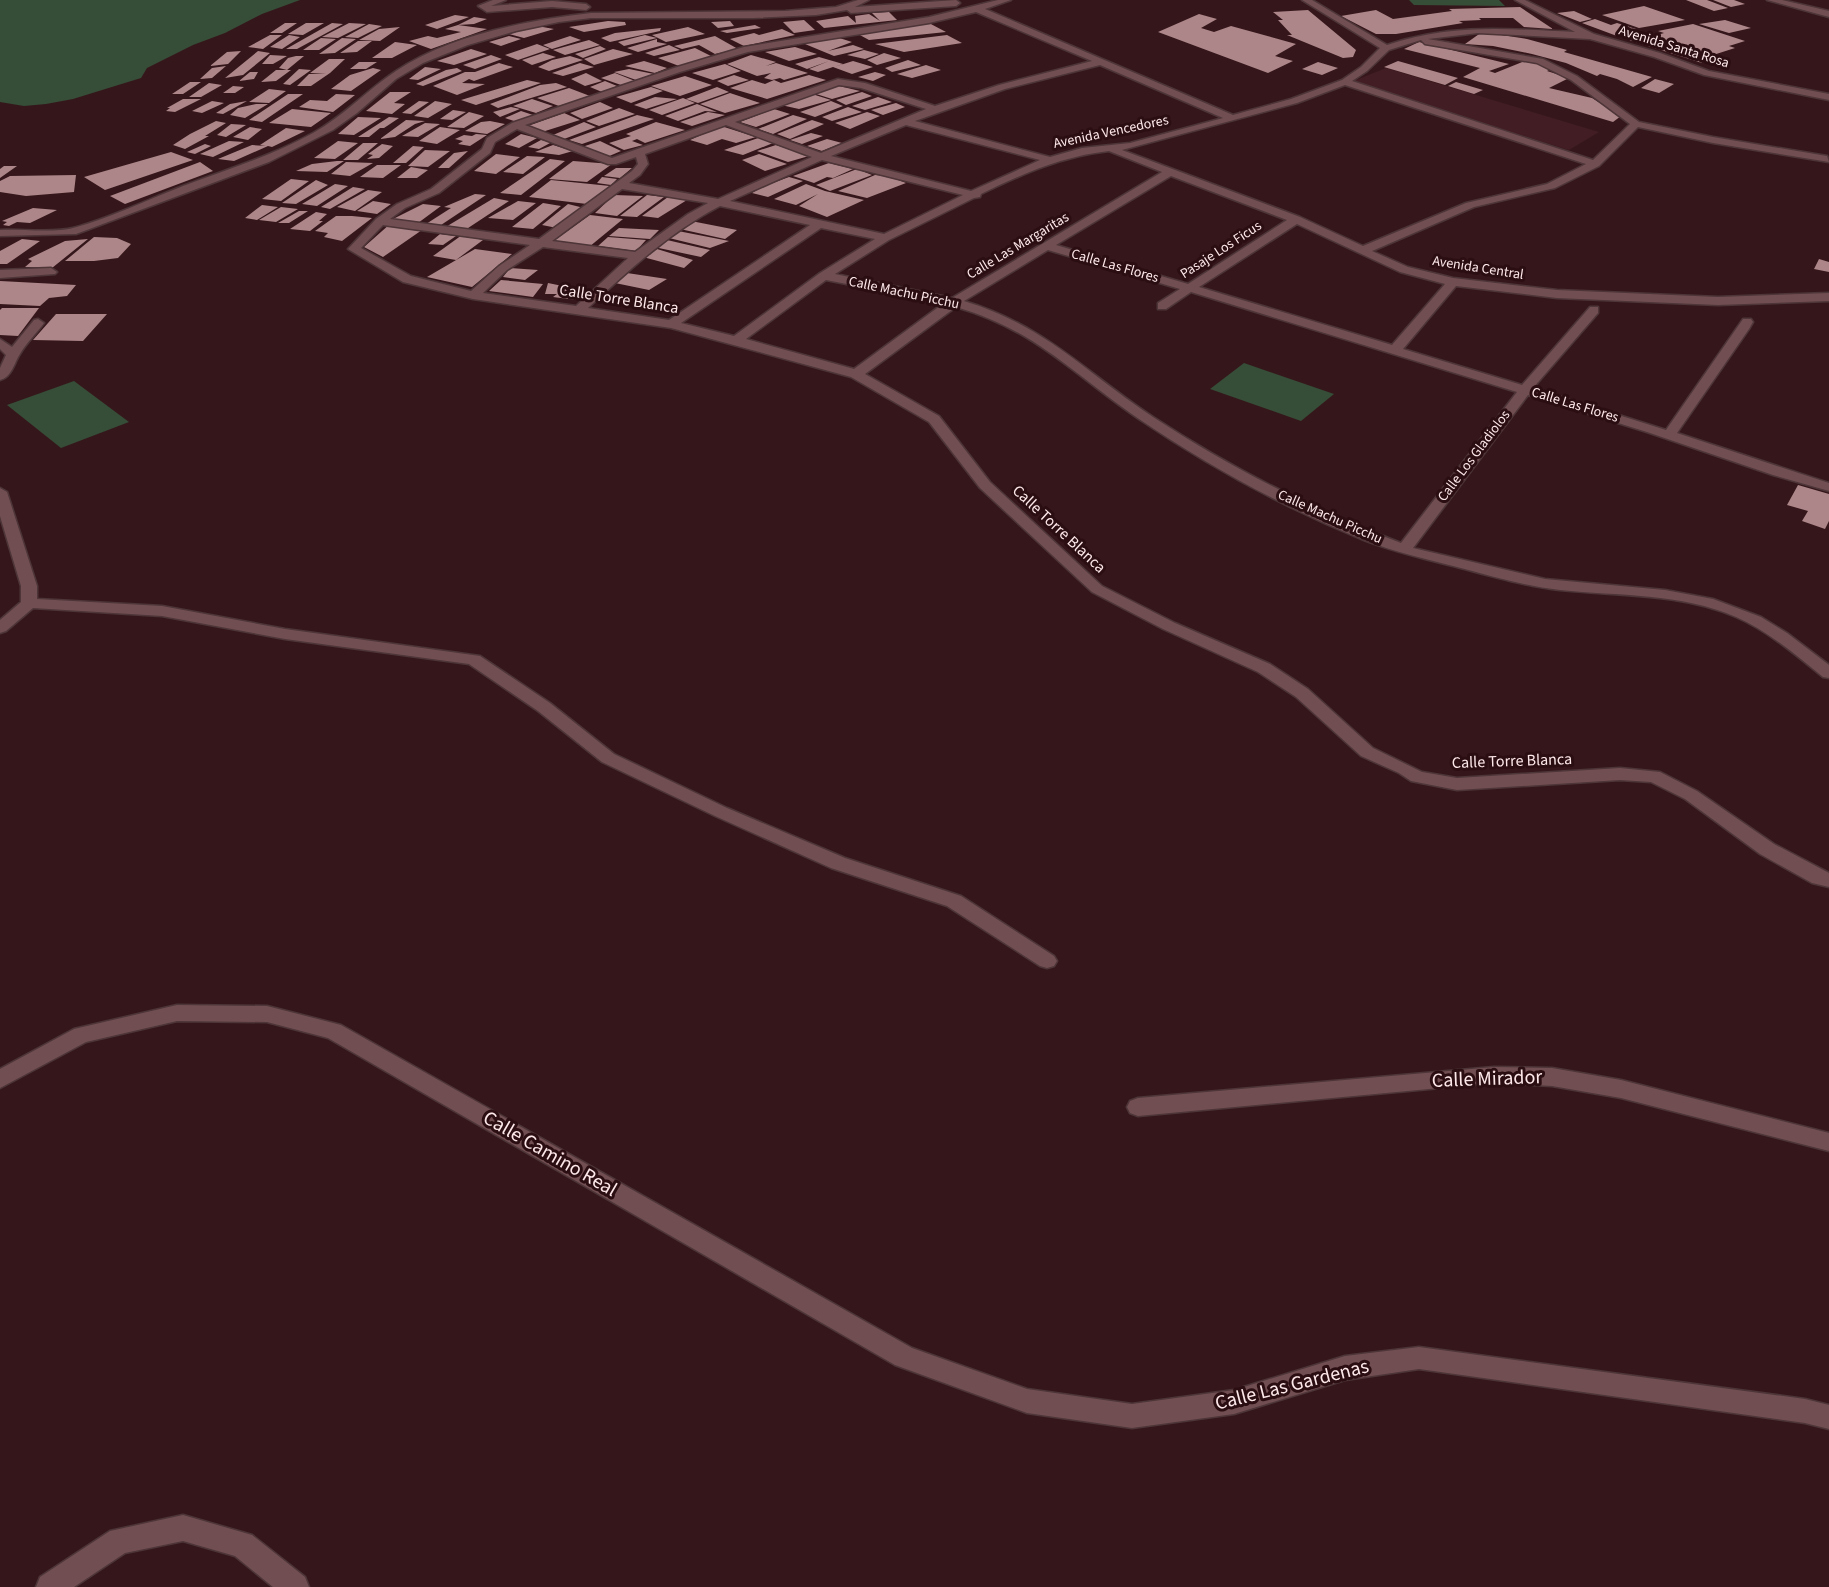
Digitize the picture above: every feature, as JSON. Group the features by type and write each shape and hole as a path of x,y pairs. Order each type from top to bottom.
{"street":[{"path":"502,0 482,6 487,9 552,4 644,14"},
{"path":"838,10 865,0"},
{"path":"380,221 401,206 435,191 486,151 491,140 516,125 677,70 747,49 1007,0"},
{"path":"1306,0 1386,48"},
{"name":"Avenida Santa Rosa","path":"1519,0 1591,36 1657,55 1707,73 1829,97"},
{"path":"1771,0 1829,14"},
{"path":"0,233 72,232 237,169 258,165 335,125 408,67 451,49 557,18 644,14 748,16 979,5 1101,62 1232,118"},
{"name":"Avenida Vencedores","path":"736,340 824,276 885,238 976,195 1004,179 1050,160 1082,151 1131,146 1294,101 1345,82 1364,69 1386,48 1412,39 1449,32 1478,30 1591,36"},
{"path":"1412,39 1540,61 1574,78 1636,124 1713,140 1827,159"},
{"path":"578,310 637,256 692,216 719,202 820,156 935,109 1002,87 1101,62"},
{"path":"516,125 612,162 838,82 862,85 935,109"},
{"path":"1345,82 1595,164"},
{"path":"904,121 1050,160"},
{"path":"727,122 820,156 976,195"},
{"path":"1364,250 1470,205 1551,186 1595,164 1636,124"},
{"name":"Avenida Central","path":"1111,149 1296,219 1404,270 1453,282 1557,294 1718,300 1829,297"},
{"path":"472,295 503,268 636,173 643,164 639,152"},
{"name":"Calle Las Margaritas","path":"856,374 954,302 1170,171"},
{"path":"620,185 719,202 885,238"},
{"name":"Pasaje Los Ficus","path":"1162,306 1296,219"},
{"path":"380,221 637,256"},
{"name":"Calle Torre Blanca","path":"380,221 354,249 407,279 472,295 670,324 856,374 934,419 985,485 1096,589 1169,626 1264,668 1302,693 1367,752 1417,777 1457,784 1620,774 1654,776 1691,795 1767,849 1819,878 1829,880"},
{"path":"670,324 819,224"},
{"name":"Calle Las Flores","path":"1047,246 1670,434 1741,462 1829,487"},
{"path":"0,274 51,272"},
{"name":"Calle Machu Picchu","path":"824,276 954,302 986,312 1022,328 1059,351 1137,411 1181,441 1294,504 1404,549 1504,575 1557,585 1681,596 1729,608 1769,626 1829,674"},
{"path":"1395,350 1453,282"},
{"name":"Calle Los Gladiolos","path":"1404,549 1525,390 1594,310"},
{"path":"1670,434 1747,322"},
{"path":"0,376 10,364 12,354 38,323"},
{"path":"0,343 12,354"},
{"path":"0,492 29,586 0,628"},
{"path":"14,609 162,611 285,634 474,660 544,707 608,758 721,812 838,863 954,901 1047,961"},
{"name":"Calle Camino Real","path":"0,1079 81,1035 177,1013 267,1014 334,1031 904,1357"},
{"name":"Calle Mirador","path":"1138,1107 1494,1075 1552,1077 1621,1089 1829,1142"},
{"name":"Calle Las Gardenas","path":"904,1357 1027,1401 1132,1416 1234,1402 1345,1368 1419,1358 1829,1417"},
{"path":"50,1587 120,1541 183,1528 242,1545 295,1587"}],"shaded area":[{"path":"1386,68 1599,132 1569,150 1351,82"}],"green space":[{"path":"0,0 300,0 262,14 225,33 193,45 147,68 141,78 73,99 24,106 0,102"},
{"path":"1409,0 1499,0 1505,6 1414,5"},
{"path":"1244,363 1334,394 1301,421 1210,389"},
{"path":"74,381 129,422 61,448 7,405"}],"building":[{"path":"1686,0 1707,0 1728,8 1714,11"},
{"path":"1713,0 1734,0 1745,4 1731,7"},
{"path":"1644,6 1685,20 1639,28 1602,15"},
{"path":"1520,7 1553,29 1524,27 1513,18 1479,18 1481,20 1459,21 1463,23 1396,34 1376,34 1341,16 1376,10 1393,19 1452,11 1449,9"},
{"path":"1308,10 1356,50 1353,57 1343,58 1287,35 1292,35 1278,20 1283,20 1273,12"},
{"path":"1574,11 1592,19 1580,22 1557,13"},
{"path":"889,12 897,20 824,28 816,21 848,16 856,23 855,16 869,14 880,21 872,13"},
{"path":"1199,14 1217,19 1201,28 1214,32 1231,26 1296,44 1275,56 1293,61 1268,73 1158,32"},
{"path":"455,15 469,17 437,29 425,25"},
{"path":"474,17 487,19 474,24 458,25"},
{"path":"1595,19 1611,25 1617,23 1636,29 1617,36 1582,23"},
{"path":"804,20 815,30 794,33 783,22"},
{"path":"1725,20 1751,28 1729,33 1699,24"},
{"path":"608,21 625,22 626,25 584,32 569,27"},
{"path":"730,21 734,26 718,28 711,22"},
{"path":"927,22 946,32 869,40 858,34"},
{"path":"285,23 297,23 282,33 270,33"},
{"path":"306,23 324,23 303,35 288,34"},
{"path":"332,23 343,24 297,49 286,49"},
{"path":"349,23 366,24 338,38 322,37"},
{"path":"369,24 382,26 358,38 345,37"},
{"path":"1693,24 1745,41 1729,46 1735,48 1710,56 1714,58 1702,63 1626,39 1643,34 1651,37 1664,33 1658,31"},
{"path":"458,25 487,29 431,49 409,41 428,36 437,38 461,32 445,29"},
{"path":"755,25 761,28 727,33 720,31"},
{"path":"537,26 554,29 524,38 509,34"},
{"path":"400,27 380,41 359,40 379,29"},
{"path":"688,27 705,34 666,42 652,35"},
{"path":"661,28 660,31 610,42 601,38 615,33"},
{"path":"782,29 795,35 744,46 730,39 754,33 759,35"},
{"path":"1482,32 1527,39 1652,77 1633,87 1617,79 1600,74 1597,76 1566,63 1532,54 1493,46 1465,44"},
{"path":"270,35 282,35 263,49 248,47"},
{"path":"289,35 300,37 282,49 270,47"},
{"path":"645,35 657,38 624,46 618,42"},
{"path":"947,35 962,43 904,52 875,44"},
{"path":"509,36 521,39 501,46 489,42"},
{"path":"570,36 581,40 552,49 543,45"},
{"path":"715,36 738,49 715,54 699,45 682,49 674,46"},
{"path":"833,36 852,42 828,51 853,45 864,49 834,56 805,44"},
{"path":"321,38 336,39 319,50 303,50"},
{"path":"342,38 356,39 335,53 319,54"},
{"path":"657,39 657,42 667,44 638,52 627,48"},
{"path":"589,40 600,45 565,55 553,50"},
{"path":"358,41 372,41 357,52 340,53"},
{"path":"395,42 417,45 392,58 372,58"},
{"path":"1419,42 1509,64 1489,71 1495,73 1527,60 1553,68 1547,71 1569,78 1549,88 1592,98 1621,116 1613,122 1463,77 1480,68 1404,49"},
{"path":"537,44 550,49 518,60 505,55"},
{"path":"669,45 680,50 654,56 645,53"},
{"path":"600,46 606,49 583,58 575,54"},
{"path":"795,47 817,54 789,61 765,52"},
{"path":"695,48 713,57 679,66 658,58"},
{"path":"471,49 487,54 454,65 437,61"},
{"path":"613,49 633,54 594,65 584,59"},
{"path":"864,50 879,54 865,59 847,55"},
{"path":"241,51 228,64 210,66 227,52"},
{"path":"258,51 270,53 243,75 225,78"},
{"path":"543,53 556,57 532,65 522,60"},
{"path":"884,53 901,58 877,65 867,60"},
{"path":"270,55 287,56 273,64 262,64"},
{"path":"491,55 502,59 475,69 463,65"},
{"path":"751,55 776,62 766,66 776,63 808,73 784,80 780,78 772,80 764,78 771,73 757,76 727,64"},
{"path":"304,56 287,70 279,68 288,58"},
{"path":"570,56 583,60 549,71 538,67 552,60"},
{"path":"819,57 843,64 834,67 853,61 873,67 852,74 833,67 818,72 809,69 829,61 807,69 795,64"},
{"path":"329,59 345,59 311,86 297,86 309,74 326,74 310,73"},
{"path":"908,60 921,65 892,72 885,68"},
{"path":"644,61 667,68 655,73 625,66"},
{"path":"1398,61 1458,78 1445,85 1384,67"},
{"path":"359,62 377,62 366,69 350,69"},
{"path":"1318,62 1338,68 1322,75 1302,69"},
{"path":"499,63 513,67 474,81 469,79 462,83 485,84 457,95 433,86 465,72 475,72"},
{"path":"580,63 594,67 563,76 552,73"},
{"path":"725,64 741,71 713,80 692,73"},
{"path":"926,65 941,70 912,78 897,74"},
{"path":"226,66 212,78 200,79 212,68"},
{"path":"425,67 441,69 418,80 409,79"},
{"path":"373,68 381,70 351,91 331,89 350,75"},
{"path":"457,68 462,71 423,86 416,84 446,70"},
{"path":"299,69 311,70 290,85 283,84"},
{"path":"629,69 654,74 636,80 614,72"},
{"path":"276,70 291,70 276,81 261,82"},
{"path":"250,72 258,72 254,79 239,81"},
{"path":"875,72 886,75 873,81 858,77"},
{"path":"586,73 602,81 585,86 571,79"},
{"path":"615,73 635,81 621,85 601,78"},
{"path":"734,75 749,80 728,86 717,81"},
{"path":"809,75 826,80 767,99 730,88 752,80 765,84 774,80 781,83"},
{"path":"685,76 712,85 680,96 651,86"},
{"path":"1655,79 1674,84 1659,93 1641,88"},
{"path":"527,80 541,83 476,105 461,100"},
{"path":"605,81 617,86 602,92 590,87"},
{"path":"190,82 201,82 183,94 172,94"},
{"path":"1456,82 1483,90 1474,94 1448,86"},
{"path":"209,83 222,85 201,97 189,97"},
{"path":"556,83 567,87 498,108 490,104 540,85"},
{"path":"233,86 244,87 235,93 223,93"},
{"path":"839,86 860,91 832,99 813,93"},
{"path":"651,87 663,91 631,103 616,97"},
{"path":"717,87 729,92 698,103 686,99"},
{"path":"569,88 590,96 559,106 537,98"},
{"path":"269,89 286,91 269,103 249,102"},
{"path":"390,92 411,92 394,103 405,104 392,114 366,111"},
{"path":"862,92 872,96 846,105 836,100"},
{"path":"730,93 760,103 725,113 700,104"},
{"path":"288,94 303,94 262,122 249,120"},
{"path":"336,94 355,95 333,112 299,107 310,100 327,101"},
{"path":"812,94 831,100 799,109 781,105"},
{"path":"655,97 677,99 646,109 634,105"},
{"path":"878,97 892,102 865,110 852,106"},
{"path":"683,98 695,103 662,115 649,110"},
{"path":"183,99 201,99 175,112 166,111 170,108 167,108"},
{"path":"532,99 553,106 536,113 513,106"},
{"path":"212,101 224,103 202,113 192,111"},
{"path":"247,101 223,114 216,113 230,104"},
{"path":"419,101 429,102 411,114 402,113"},
{"path":"435,101 452,104 428,118 414,116"},
{"path":"831,101 843,106 815,117 800,112"},
{"path":"600,102 613,108 582,119 570,113"},
{"path":"896,103 905,107 883,115 871,110"},
{"path":"268,104 245,118 230,115 238,108"},
{"path":"697,104 717,112 705,111 678,121 665,116"},
{"path":"511,107 520,109 500,117 493,112"},
{"path":"848,107 862,112 832,121 822,117"},
{"path":"619,108 635,114 599,126 586,121"},
{"path":"292,109 331,113 311,127 269,123"},
{"path":"774,109 790,114 756,127 740,122"},
{"path":"453,110 466,112 452,120 440,119"},
{"path":"521,111 533,115 517,122 505,118"},
{"path":"469,112 484,116 464,128 447,127"},
{"path":"708,112 725,115 692,126 680,122"},
{"path":"867,112 880,116 850,129 835,123"},
{"path":"564,113 580,120 542,132 528,126"},
{"path":"637,115 654,119 582,144 569,140"},
{"path":"793,115 807,119 773,134 758,129"},
{"path":"358,117 381,118 354,135 338,134"},
{"path":"389,117 399,118 369,137 358,137"},
{"path":"406,120 425,121 415,124 395,137 380,139"},
{"path":"812,120 824,124 790,139 777,134"},
{"path":"216,121 226,123 205,136 209,136 185,149 173,145 190,134"},
{"path":"481,122 505,124 487,134 465,131"},
{"path":"584,122 596,127 564,139 553,135"},
{"path":"656,122 685,130 645,143 637,139 632,141 643,145 624,150 609,143 631,136 626,134"},
{"path":"425,123 440,124 418,137 402,136"},
{"path":"231,124 246,125 226,137 217,135"},
{"path":"721,126 756,137 736,143 722,139 707,145 690,140"},
{"path":"250,127 262,129 248,140 233,137"},
{"path":"440,127 460,130 437,144 419,141"},
{"path":"286,128 305,131 272,147 268,146 234,161 218,159 252,145 266,146 260,145"},
{"path":"811,133 823,136 802,144 790,140"},
{"path":"521,134 537,138 519,148 505,144"},
{"path":"464,135 487,135 470,146 458,144 463,141 455,139"},
{"path":"761,137 773,143 743,155 724,150"},
{"path":"827,139 842,143 822,151 807,146"},
{"path":"541,140 552,142 539,149 528,147"},
{"path":"229,141 244,142 213,157 200,154"},
{"path":"338,141 358,143 335,159 314,158"},
{"path":"600,141 621,151 607,157 582,147"},
{"path":"363,143 378,143 358,160 343,160"},
{"path":"205,144 211,146 195,154 187,152"},
{"path":"382,144 393,146 379,158 367,159 373,155 368,154"},
{"path":"553,145 573,151 559,155 535,152"},
{"path":"776,145 809,156 788,162 757,151"},
{"path":"413,146 424,147 406,163 393,163"},
{"path":"425,150 450,151 428,167 408,166"},
{"path":"468,151 449,168 438,168 454,153"},
{"path":"171,152 193,160 105,190 84,177"},
{"path":"496,154 520,157 496,174 474,171"},
{"path":"759,154 787,164 765,171 742,160"},
{"path":"527,156 545,157 523,174 503,172"},
{"path":"550,159 565,161 521,195 500,193"},
{"path":"344,161 327,172 296,171 312,164"},
{"path":"573,161 612,164 587,182 549,179"},
{"path":"200,162 213,171 125,204 110,196"},
{"path":"346,162 373,163 350,176 331,174"},
{"path":"829,163 853,169 814,183 793,176"},
{"path":"377,165 401,165 383,178 360,177"},
{"path":"4,166 17,166 0,178 0,169"},
{"path":"411,167 428,170 417,178 397,178"},
{"path":"616,168 632,168 620,178 604,176"},
{"path":"857,169 872,175 830,191 816,185"},
{"path":"76,175 74,192 26,196 0,192 0,181 10,176"},
{"path":"875,175 888,176 906,183 867,198 838,191"},
{"path":"602,177 617,179 611,185 597,183"},
{"path":"789,177 803,181 768,197 752,193 762,187"},
{"path":"291,179 309,181 281,201 262,199"},
{"path":"316,180 328,185 296,204 282,203"},
{"path":"551,180 610,186 587,204 529,197"},
{"path":"335,184 348,186 317,206 302,204"},
{"path":"806,184 864,200 827,217 799,206 818,194 796,205 774,199"},
{"path":"353,187 365,189 330,209 321,207"},
{"path":"368,190 382,192 355,211 337,207"},
{"path":"475,194 486,195 441,225 426,224 451,208 444,207"},
{"path":"614,195 643,196 617,216 595,213"},
{"path":"647,195 664,197 637,217 620,216"},
{"path":"668,197 687,200 658,218 642,216"},
{"path":"494,198 509,201 462,232 444,228"},
{"path":"373,201 391,204 377,214 357,211"},
{"path":"518,201 536,203 513,220 488,218"},
{"path":"543,203 561,206 533,229 512,227"},
{"path":"423,204 441,206 418,223 391,220"},
{"path":"568,204 584,208 557,228 542,225"},
{"path":"262,205 278,207 257,220 245,218"},
{"path":"281,207 298,209 276,222 259,220"},
{"path":"33,208 57,210 30,223 17,222 9,226 3,225 7,222 2,221"},
{"path":"299,211 308,211 289,223 278,223"},
{"path":"316,212 327,214 319,221 323,221 310,231 290,229"},
{"path":"590,215 623,219 589,247 552,242"},
{"path":"336,216 372,218 342,241 324,237 328,233 315,231"},
{"path":"691,221 737,230 725,239 680,229"},
{"path":"390,224 422,230 383,257 364,247"},
{"path":"619,228 659,230 650,239 609,236"},
{"path":"678,231 729,241 710,248 669,238"},
{"path":"440,234 456,236 443,245 428,244"},
{"path":"462,235 483,240 456,260 433,256"},
{"path":"94,237 117,238 131,244 118,258 65,261"},
{"path":"608,237 646,240 636,251 598,246"},
{"path":"22,239 40,241 7,264 0,264 0,251"},
{"path":"88,239 52,268 25,267 32,261 28,259 65,241"},
{"path":"667,240 710,250 701,257 654,247"},
{"path":"475,249 512,254 472,287 427,277"},
{"path":"657,249 693,260 684,268 643,257"},
{"path":"1819,259 1829,262 1829,272 1814,269"},
{"path":"510,268 538,270 525,280 503,277"},
{"path":"627,273 667,279 649,290 615,283"},
{"path":"501,280 543,284 533,297 489,291"},
{"path":"0,281 76,285 67,296 49,298 40,306 0,304"},
{"path":"548,283 582,290 576,300 553,297 557,294 545,294"},
{"path":"2,308 39,308 18,336 0,335 0,310"},
{"path":"56,314 107,314 83,341 33,340"},
{"path":"1798,485 1829,494 1829,521 1825,529 1802,521 1808,511 1787,505"}]}
